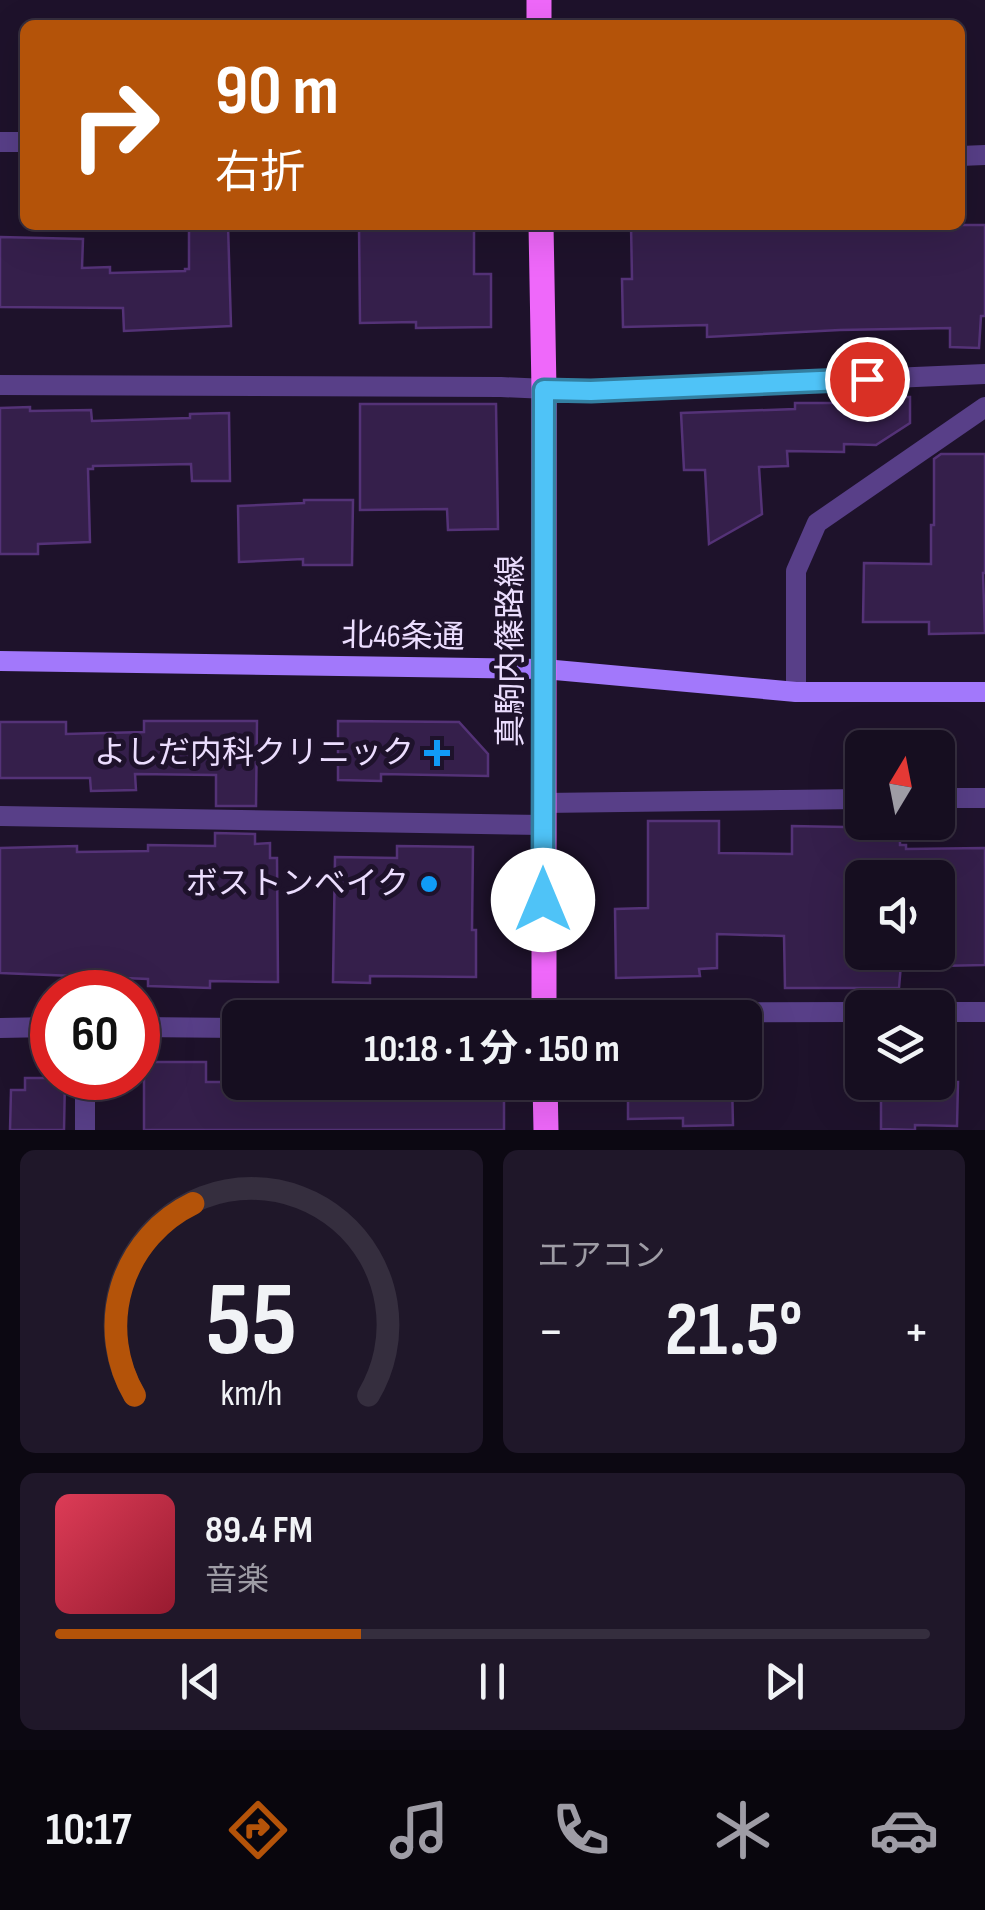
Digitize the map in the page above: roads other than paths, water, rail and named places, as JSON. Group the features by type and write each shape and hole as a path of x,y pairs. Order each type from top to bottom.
{"main road":[{"name":"真駒内篠路線","path":"541,230 544,1000"},
{"path":"545,1100 546,1130"}],"street":[{"path":"0,384 591,391 985,374"},
{"path":"796,692 796,571 817,523 985,407"},
{"name":"北46条通","path":"0,661 544,670 796,692 985,692"},
{"path":"955,798 985,798"},
{"path":"0,816 543,814 845,800"},
{"path":"762,1013 845,1012"},
{"path":"955,1012 985,1012"},
{"path":"0,1028 30,1027"},
{"path":"160,1027 222,1028"},
{"path":"84,1100 85,1130"}],"place":[{"name":"よしだ内科クリニック","path":"437,753"},
{"name":"ボストンベイク","path":"429,884"}]}
